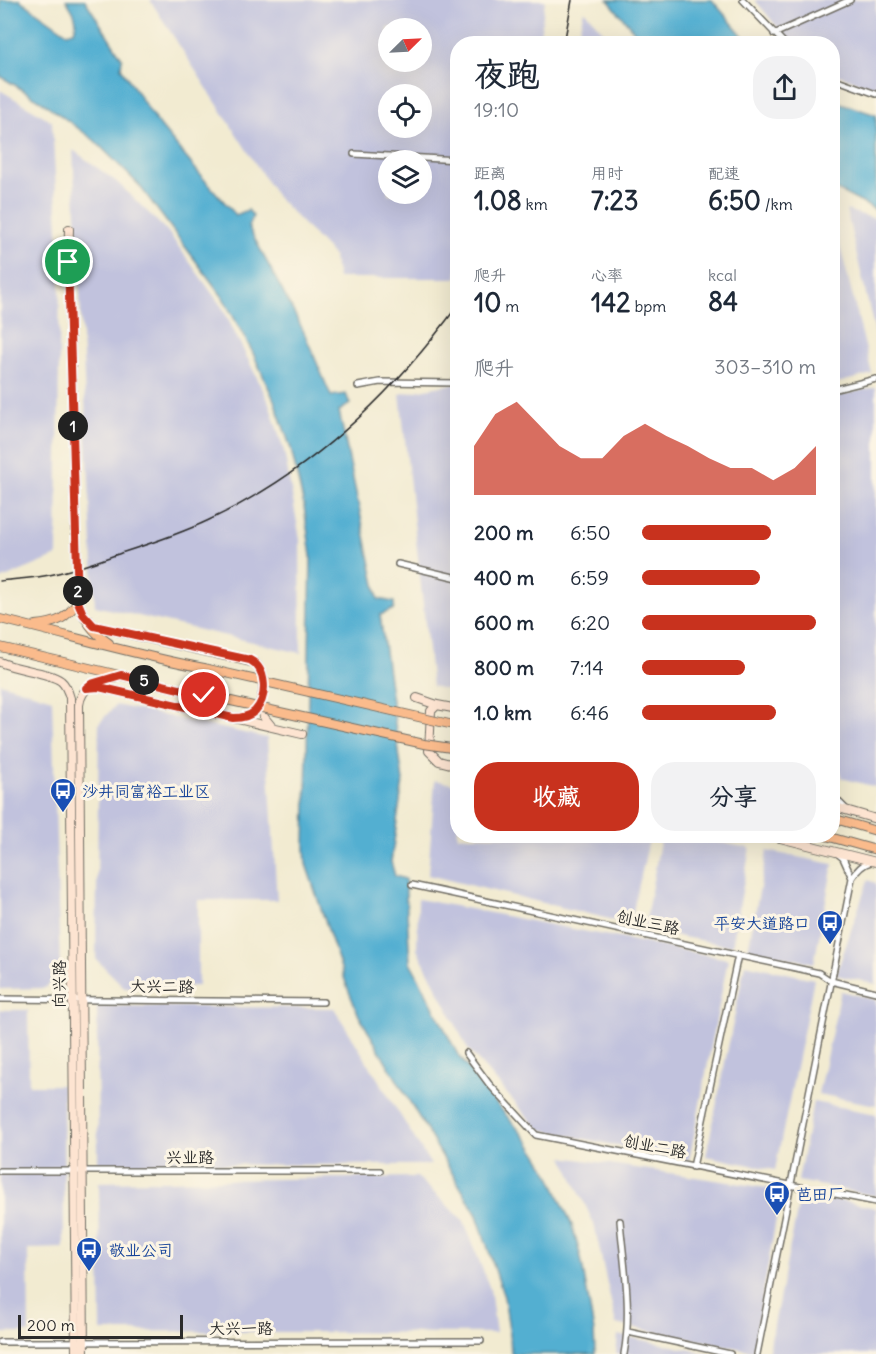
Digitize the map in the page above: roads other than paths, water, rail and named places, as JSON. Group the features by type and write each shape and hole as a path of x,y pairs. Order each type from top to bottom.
{"main road":[{"path":"78,602 88,625 98,636 117,648"},
{"path":"30,626 54,623 69,614 78,602"},
{"path":"0,619 161,660 450,724"},
{"path":"0,647 204,695 450,747"},
{"path":"840,820 876,831"},
{"path":"840,840 876,850"}],"street":[{"path":"743,0 774,34 850,0"},
{"path":"840,81 876,94"},
{"path":"354,154 450,160"},
{"path":"69,229 68,285 78,602"},
{"path":"840,388 876,379"},
{"path":"358,386 380,382 450,383"},
{"path":"398,564 450,576"},
{"path":"83,614 94,626 250,660 262,673 261,711 273,728"},
{"name":"向兴路","path":"0,662 58,679 66,686 70,705 77,999 80,1342 84,1354"},
{"path":"86,688 91,684 121,675"},
{"path":"86,688 99,687 302,735"},
{"name":"向兴路","path":"77,999 79,705 86,688"},
{"path":"233,718 249,715 255,710 262,697"},
{"path":"417,698 450,707"},
{"path":"437,705 431,711 429,751 439,761 450,764"},
{"path":"840,803 849,811"},
{"path":"840,808 876,819"},
{"path":"801,843 875,861"},
{"path":"834,851 843,858 852,878"},
{"path":"757,1354 852,878 865,863 875,861"},
{"name":"创业三路","path":"412,885 819,973 831,981 876,992"},
{"path":"693,1167 738,955"},
{"name":"大兴二路","path":"0,999 323,1002"},
{"name":"创业二路","path":"466,1053 489,1084 536,1135 876,1202"},
{"name":"兴业路","path":"0,1172 380,1171"},
{"path":"620,1221 628,1298 628,1332 624,1354"},
{"path":"628,1332 729,1354"},
{"name":"大兴一路","path":"0,1342 481,1341"},
{"name":"向兴路","path":"76,1354 80,1342"}],"water":[{"path":"0,0 20,0 67,33 74,31 76,22 66,0 85,0 122,58 121,68 156,121 236,215 248,210 253,216 248,226 303,330 331,396 346,394 350,404 339,411 378,599 394,602 394,609 380,615 403,781 391,862 395,876 405,879 410,962 457,1053 529,1142 549,1174 572,1225 581,1258 594,1331 595,1354 511,1354 504,1297 477,1215 359,1016 348,989 306,864 311,556 304,506 291,449 274,400 252,351 222,296 139,185 94,140 41,101 0,76"},
{"path":"608,0 712,0 743,36 638,36"},
{"path":"840,103 876,115 876,210 840,192"}],"railway":[{"path":"565,36 572,0"},
{"path":"0,581 72,570 188,529 246,501 315,455 347,428 406,370 450,316"}],"place":[{"name":"沙井同富裕工业区","path":"63,814"},
{"name":"平安大道路口","path":"830,946"},
{"name":"芭田厂","path":"777,1217"},
{"name":"敬业公司","path":"89,1273"}]}
